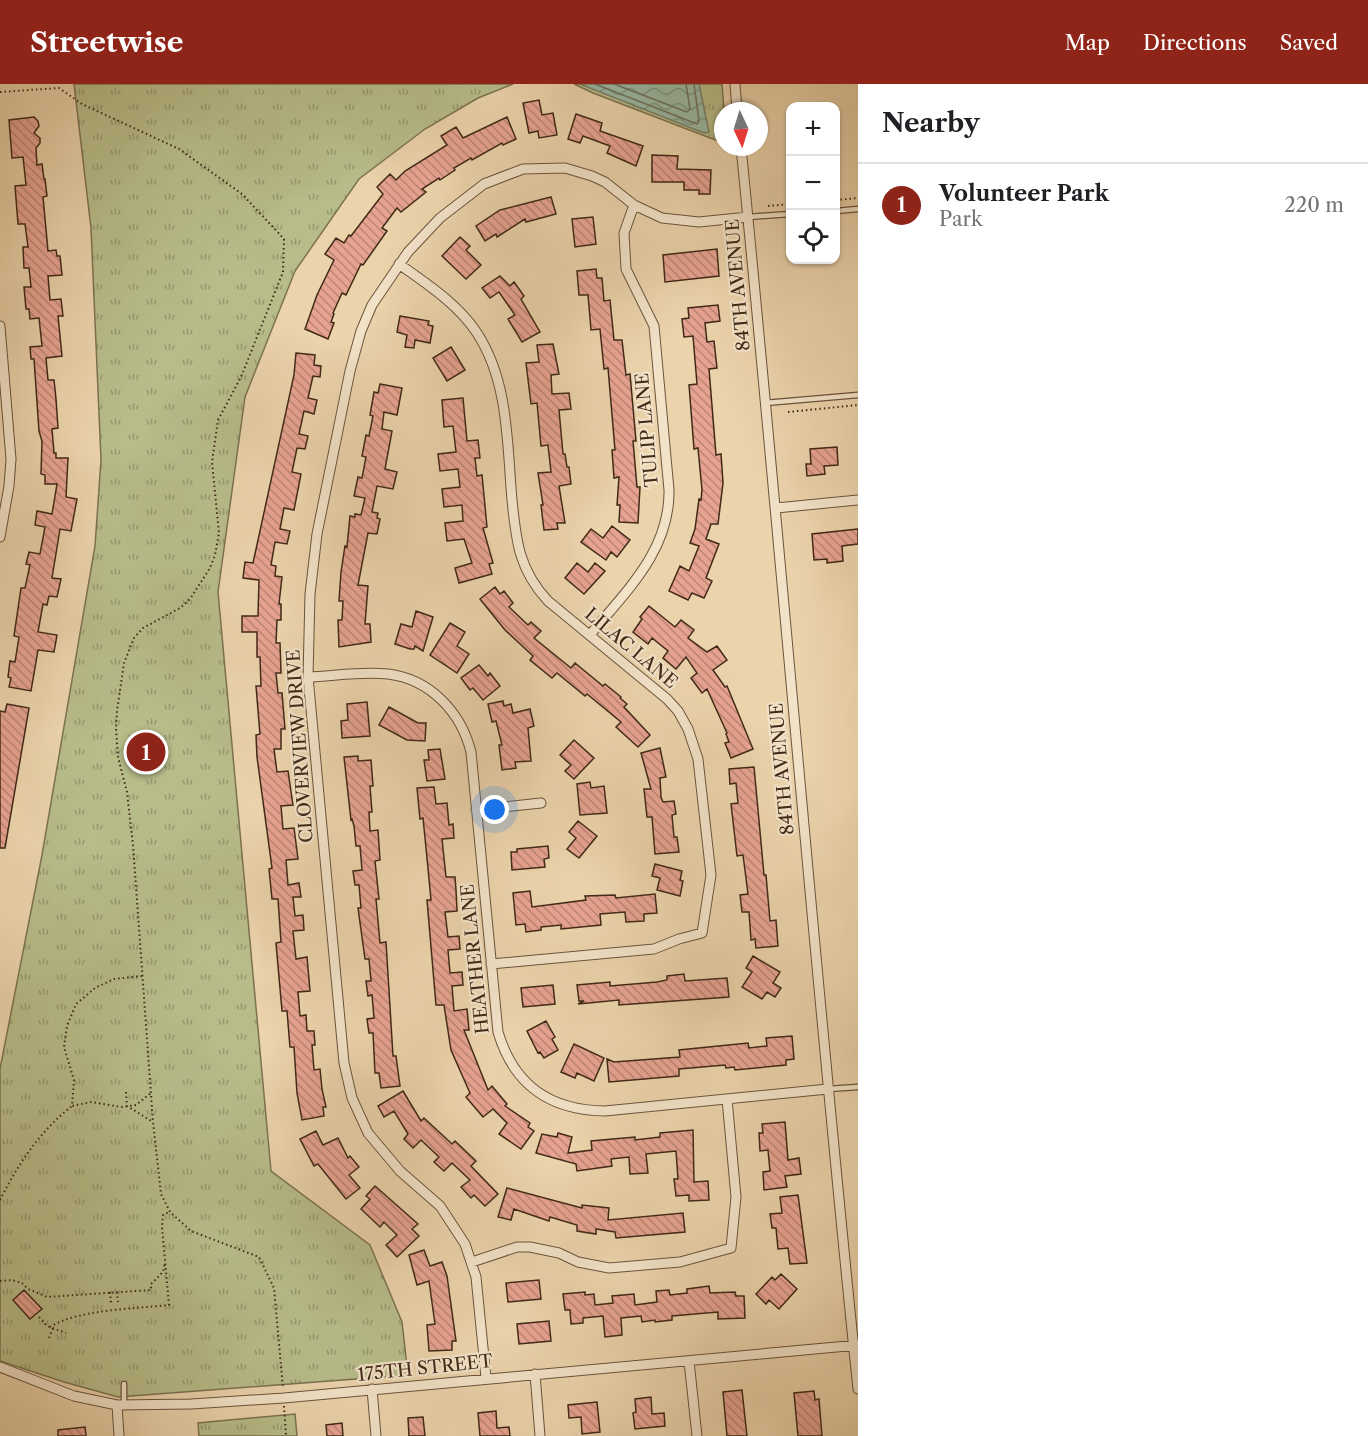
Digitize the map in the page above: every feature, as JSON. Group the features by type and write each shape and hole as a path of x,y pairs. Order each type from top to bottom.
{"street":[{"path":"735,84 736,102"},
{"name":"84TH AVENUE","path":"742,156 828,1089 856,1345 858,1389"},
{"name":"CLOVERVIEW DRIVE","path":"486,1378 477,1287 472,1262 465,1244 446,1213 393,1164 372,1139 352,1098 344,1063 308,677 311,575 317,534 350,371 372,305 422,234 484,184 513,172 550,167 577,171 605,182 634,205 662,218 699,222 748,217"},
{"name":"TULIP LANE","path":"590,635 652,557 660,543 668,512 669,490 654,326 626,269 624,233 634,205"},
{"name":"LILAC LANE","path":"399,264 457,308 486,348 501,389 516,544 521,559 539,591 667,699 678,711 693,740 698,759 711,875 702,933 654,949 491,964"},
{"path":"0,326 10,465 9,486 0,537"},
{"path":"776,508 858,500"},
{"name":"HEATHER LANE","path":"308,677 389,674 415,682 438,697 456,716 468,741 496,1023 505,1053 520,1077 540,1094 557,1104 588,1111 605,1111 828,1089"},
{"path":"476,810 541,803"},
{"path":"472,1262 518,1247 530,1247 560,1253 584,1264 609,1268 680,1262 731,1248 736,1197 727,1099"},
{"name":"175TH STREET","path":"0,1367 74,1396 120,1405 191,1404 284,1398 856,1345"},
{"path":"690,1361 696,1436"},
{"path":"535,1374 540,1436"},
{"path":"372,1389 376,1436"},
{"path":"119,1436 120,1405"}],"lane":[{"path":"840,211 858,209"},
{"path":"748,217 786,214"},
{"path":"765,403 858,395"},
{"path":"828,1089 858,1087"},
{"path":"120,1405 124,1384"}],"path":[{"path":"0,92 59,88 82,104 179,149 242,194 284,239 283,272 241,377 218,420 212,462 219,533 215,555 210,568 190,599 180,608 155,620 137,634 130,646 124,663 116,729 118,757 127,792 132,834 153,1122 161,1194 170,1212 190,1231 259,1257 274,1288 286,1436"},
{"path":"840,200 858,198"},
{"path":"768,206 786,204"},
{"path":"788,412 858,405"},
{"path":"72,1106 74,1080 64,1047 67,1026 76,1004 94,988 114,979 142,976"},
{"path":"126,1092 127,1106"},
{"path":"0,1200 18,1166 37,1140 51,1122 72,1106 91,1102 136,1105 151,1093"},
{"path":"127,1106 153,1122"},
{"path":"49,1338 52,1328 58,1323 87,1314 169,1305 162,1227 163,1215 170,1212"},
{"path":"0,1281 12,1280 22,1283 28,1289 47,1297 151,1290 151,1284 163,1272 165,1260"},
{"path":"110,1292 111,1304"},
{"path":"117,1292 118,1302"},
{"path":"39,1317 52,1328 66,1333"}],"green space":[{"path":"74,84 513,84 478,98 425,129 359,179 295,271 245,397 218,592 271,1171 370,1245 402,1322 408,1375 118,1397 0,1361 0,1069 42,855 95,546 101,460 91,228"},
{"path":"574,84 722,84 723,102 714,102 714,140"},
{"path":"295,1414 297,1436 199,1436 198,1423"}],"water":[{"path":"580,84 699,84 709,132 704,133"}],"building":[{"path":"539,100 542,115 553,113 557,135 539,138 538,131 529,133 523,103"},
{"path":"576,114 602,123 600,131 643,146 636,166 607,153 610,146 583,136 580,143 568,139"},
{"path":"34,117 39,126 34,133 40,138 40,143 36,148 37,165 42,164 47,196 43,197 48,251 56,250 57,256 60,256 62,275 48,276 50,300 61,299 63,316 58,316 62,356 46,358 48,380 54,380 56,399 58,428 52,429 54,453 56,453 56,458 68,458 66,497 77,499 71,531 60,529 52,578 61,579 57,597 49,596 47,605 43,604 38,632 57,635 54,652 38,650 31,691 9,687 10,661 15,662 19,637 14,636 21,588 25,588 30,565 26,564 29,552 40,554 45,527 35,525 37,511 52,514 57,484 45,484 45,475 41,474 42,441 39,431 34,359 31,359 30,347 42,346 39,318 30,319 29,309 26,309 24,287 31,287 29,268 24,268 23,247 28,247 25,224 18,224 15,186 26,185 23,157 12,158 9,120"},
{"path":"507,117 516,139 503,145 502,143 472,160 471,158 440,180 439,178 422,189 426,192 401,212 397,208 382,228 387,231 363,265 361,264 346,295 342,293 333,313 331,322 334,323 328,339 305,329 317,295 334,260 325,254 336,238 344,243 349,235 351,236 383,194 377,187 390,174 396,180 405,171 447,145 441,136 456,127 463,138"},
{"path":"652,155 678,156 677,169 711,170 710,194 699,194 699,190 684,190 684,182 652,182"},
{"path":"551,197 556,214 526,222 525,219 497,237 496,234 485,241 476,226 500,210"},
{"path":"593,217 596,244 575,247 572,219"},
{"path":"460,237 470,246 466,250 481,265 466,279 442,256"},
{"path":"717,249 719,276 665,282 663,255"},
{"path":"596,269 597,278 602,278 604,301 610,300 614,340 622,340 626,375 630,374 636,441 633,441 637,487 640,487 638,523 619,522 620,505 617,505 619,477 614,478 612,450 615,450 608,368 604,369 600,329 591,330 588,295 579,295 577,271"},
{"path":"500,276 510,286 514,282 524,296 521,299 540,332 522,342 508,319 515,315 499,292 490,298 482,288"},
{"path":"718,305 720,321 705,323 707,342 714,341 717,368 709,369 716,455 721,454 723,483 718,524 711,524 706,539 719,544 706,578 712,581 704,598 692,593 688,600 669,591 680,566 689,571 699,546 690,543 702,490 698,448 694,449 689,385 697,384 693,336 684,337 682,319 689,318 688,308"},
{"path":"400,316 429,321 428,325 433,326 430,343 415,340 414,348 405,347 407,335 397,332"},
{"path":"553,344 559,374 551,375 552,394 569,393 571,409 559,410 563,454 565,454 567,467 569,467 571,484 559,486 565,523 557,523 558,529 544,530 538,473 551,472 548,445 541,446 537,403 531,404 526,363 539,362 537,345"},
{"path":"451,347 465,370 447,381 433,358"},
{"path":"296,353 315,355 314,365 321,366 320,377 313,376 308,398 317,400 314,414 304,411 299,434 308,436 305,449 297,448 292,472 301,474 294,510 284,508 280,529 290,531 287,544 275,542 271,565 276,566 275,576 282,577 279,604 281,604 281,620 277,620 276,643 280,643 281,673 276,673 278,693 282,693 285,729 281,729 281,749 274,749 277,772 288,771 293,805 281,806 283,829 294,828 298,859 286,860 288,885 299,883 301,897 293,897 295,916 303,915 304,930 293,931 296,959 307,957 310,991 298,992 300,1016 306,1015 307,1031 314,1031 315,1045 312,1045 314,1070 320,1069 326,1107 323,1107 324,1116 302,1120 297,1093 294,1047 290,1047 287,1011 282,1011 276,943 281,942 278,899 272,899 269,869 272,868 257,757 256,735 260,734 256,686 261,686 260,657 257,657 257,632 242,632 242,616 258,616 259,580 243,578 245,562 253,563 294,375"},
{"path":"380,384 402,388 397,415 384,412 382,429 392,431 385,469 397,472 393,489 377,486 372,512 378,513 377,518 380,519 377,534 368,533 358,585 368,586 365,624 370,624 371,642 339,647 338,620 342,620 343,601 339,601 345,546 347,547 350,516 361,515 365,498 354,496 358,477 362,478 366,457 362,456 373,416 370,415 374,392 378,393"},
{"path":"463,398 467,441 478,440 480,458 475,458 477,476 482,475 487,527 483,528 493,563 489,564 492,574 459,583 455,568 472,563 464,539 447,541 445,523 463,521 462,505 444,507 442,489 460,487 458,469 440,471 438,454 456,452 453,426 444,427 442,400"},
{"path":"837,447 838,465 824,466 825,474 807,476 806,464 811,464 810,449"},
{"path":"612,526 630,540 617,557 611,552 606,560 581,542 591,529 603,538"},
{"path":"858,529 858,544 842,546 843,561 827,563 827,559 814,560 812,534"},
{"path":"577,563 588,572 595,563 605,571 584,594 565,578"},
{"path":"495,587 500,594 504,591 513,603 509,607 528,625 531,622 541,631 534,638 571,668 575,663 603,686 605,684 621,697 627,704 624,707 650,735 638,747 616,727 621,722 587,694 585,696 557,673 552,678 530,660 533,656 505,630 480,599"},
{"path":"649,606 675,627 681,620 694,630 688,638 707,652 717,646 727,660 713,670 725,687 727,686 753,749 731,758 725,743 729,742 727,733 707,689 702,693 691,678 697,673 686,657 676,669 663,658 668,651 652,638 648,644 633,632 642,619 640,617"},
{"path":"416,611 433,617 423,651 415,646 414,649 410,649 395,644 401,624 412,627"},
{"path":"450,623 465,632 457,646 469,654 457,673 430,655"},
{"path":"479,665 488,676 490,673 500,686 483,700 473,688 470,690 461,678"},
{"path":"503,701 504,706 511,704 513,713 530,709 534,726 528,728 531,761 515,762 516,768 502,770 499,745 502,745 496,721 492,722 488,704"},
{"path":"367,702 370,736 342,738 341,721 348,720 347,704"},
{"path":"7,704 29,708 5,848 0,848 0,711 5,712"},
{"path":"389,707 418,723 426,723 425,741 407,740 379,725"},
{"path":"574,740 594,758 574,779 565,771 571,765 560,755"},
{"path":"660,748 666,777 660,778 661,797 663,802 674,801 676,814 672,815 674,837 677,837 679,852 655,854 652,817 647,817 644,789 651,789 641,753"},
{"path":"440,749 445,779 427,781 424,760 429,760 428,750"},
{"path":"358,756 358,761 371,760 373,786 370,786 372,812 369,812 370,831 378,830 380,860 375,861 379,899 376,899 380,943 386,942 393,1056 396,1056 400,1086 381,1088 379,1073 375,1073 373,1033 369,1033 367,1019 374,1018 372,995 368,996 366,981 371,981 369,959 365,959 358,908 361,908 359,885 355,885 353,871 362,870 360,846 356,846 354,826 351,820 344,757"},
{"path":"754,767 770,921 776,920 778,946 756,948 755,939 751,940 749,912 742,912 740,895 748,894 743,855 737,856 731,804 738,803 736,783 730,784 729,769"},
{"path":"590,782 591,788 604,786 607,813 580,815 577,784"},
{"path":"434,787 436,804 447,803 449,825 453,824 454,838 442,839 446,877 455,877 456,890 457,911 445,912 448,937 459,936 460,949 448,950 450,973 462,972 463,985 452,986 454,1011 467,1009 469,1030 464,1030 488,1090 492,1086 507,1104 505,1106 530,1123 528,1127 534,1131 521,1149 499,1134 507,1123 493,1109 483,1117 466,1097 470,1093 451,1050 444,1005 436,1005 427,900 431,900 423,818 420,819 417,788"},
{"path":"578,821 597,836 579,858 567,849 576,838 569,832"},
{"path":"548,846 549,858 544,859 545,867 512,870 511,852 517,852 517,849"},
{"path":"655,864 682,871 680,896 657,890 660,878 652,876"},
{"path":"530,891 532,907 586,900 585,896 615,895 616,898 655,894 657,913 644,914 644,921 626,922 625,912 600,914 601,925 561,929 561,925 541,927 541,930 526,932 525,924 516,925 513,893"},
{"path":"753,956 780,972 773,983 781,988 775,997 767,992 762,999 742,987 752,972 746,968"},
{"path":"684,974 685,981 727,978 729,997 619,1005 619,1000 578,1004 584,1001 579,1001 577,985 610,982 610,986 657,982 667,980 667,976"},
{"path":"553,985 555,1004 523,1007 521,988"},
{"path":"546,1021 555,1037 552,1039 558,1050 544,1058 540,1052 538,1053 527,1031"},
{"path":"792,1036 794,1059 786,1060 786,1065 735,1070 734,1067 726,1068 725,1065 679,1069 679,1076 609,1082 607,1059 614,1062 680,1057 679,1050 748,1043 749,1048 767,1046 766,1038"},
{"path":"574,1044 604,1058 594,1081 577,1073 575,1078 561,1072"},
{"path":"403,1091 421,1121 424,1118 452,1144 455,1141 476,1161 471,1166 498,1194 485,1206 474,1195 471,1198 461,1187 470,1180 452,1163 444,1171 434,1162 439,1157 421,1140 413,1148 404,1139 408,1134 394,1111 384,1117 378,1106"},
{"path":"785,1122 788,1160 799,1158 801,1174 785,1176 787,1187 764,1190 763,1172 770,1171 768,1150 760,1151 759,1133 763,1133 762,1124"},
{"path":"693,1130 694,1182 708,1181 709,1200 689,1201 689,1195 676,1196 674,1179 678,1179 676,1151 646,1154 648,1173 630,1174 629,1157 611,1159 612,1166 577,1171 576,1164 536,1153 542,1134 557,1137 558,1133 572,1137 568,1153 592,1150 591,1141 635,1137 635,1140 660,1137 660,1133"},
{"path":"316,1131 323,1145 338,1138 348,1158 350,1156 359,1167 349,1175 360,1188 346,1199 318,1164 314,1166 300,1139"},
{"path":"375,1186 418,1224 412,1229 419,1236 397,1257 386,1245 397,1235 384,1222 380,1227 361,1209 370,1199 366,1196"},
{"path":"507,1188 582,1208 582,1205 609,1208 608,1220 683,1213 685,1232 616,1238 615,1232 596,1229 596,1234 577,1231 577,1225 550,1217 549,1221 514,1209 511,1220 498,1217"},
{"path":"798,1195 807,1263 790,1264 788,1248 778,1249 776,1228 772,1228 770,1214 782,1213 780,1197"},
{"path":"424,1250 430,1266 442,1262 447,1276 456,1341 452,1341 452,1350 429,1351 427,1325 435,1324 429,1281 417,1285 409,1255"},
{"path":"781,1274 797,1289 779,1309 769,1300 766,1304 756,1294 772,1277 775,1280"},
{"path":"539,1280 541,1299 508,1302 506,1283"},
{"path":"709,1286 710,1293 735,1292 736,1296 744,1296 745,1318 718,1319 718,1312 672,1316 672,1320 655,1322 655,1320 642,1322 641,1316 621,1318 622,1335 605,1337 603,1316 583,1318 583,1323 571,1324 570,1310 565,1310 563,1294 585,1292 585,1295 594,1294 595,1305 613,1303 612,1296 634,1294 635,1305 657,1302 656,1291 669,1290 670,1295 687,1293 687,1289"},
{"path":"24,1290 42,1309 30,1319 13,1300"},
{"path":"549,1321 551,1341 519,1344 517,1324"},
{"path":"742,1390 747,1436 727,1436 723,1392"},
{"path":"814,1391 815,1400 819,1399 822,1436 798,1436 794,1393"},
{"path":"651,1397 652,1414 664,1413 665,1426 635,1429 633,1413 636,1412 635,1399"},
{"path":"597,1402 600,1432 582,1434 581,1417 569,1418 568,1405"},
{"path":"496,1411 497,1428 509,1427 510,1436 480,1436 478,1413"},
{"path":"423,1417 425,1436 409,1436 408,1418"},
{"path":"342,1423 343,1436 327,1436 326,1425"},
{"path":"85,1427 86,1436 58,1436 58,1430"}],"place":[{"name":"Volunteer Park","path":"146,752"}]}
